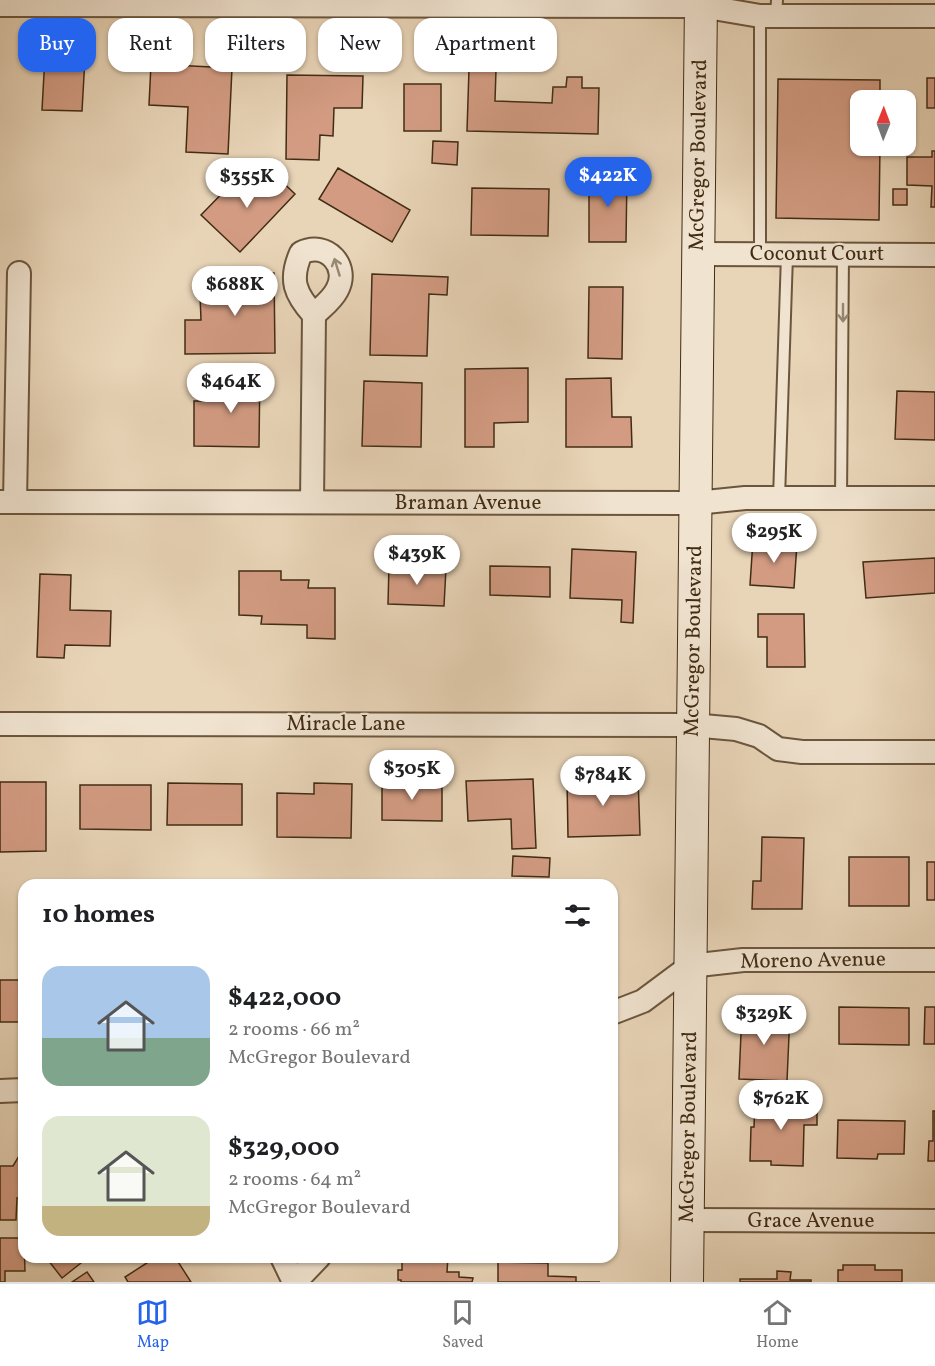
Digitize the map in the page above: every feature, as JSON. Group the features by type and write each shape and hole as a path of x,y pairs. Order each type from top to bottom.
{"main road":[{"name":"McGregor Boulevard","path":"687,1282 701,3"}],"street":[{"path":"0,6 701,3 771,10 935,16"},
{"name":"Coconut Court","path":"698,254 935,255"},
{"path":"8,502 20,273"},
{"path":"312,502 314,315"},
{"name":"Braman Avenue","path":"8,502 696,503 745,498 935,498"},
{"name":"Miracle Lane","path":"0,724 692,725 736,729 759,736 778,749 802,752 935,752"},
{"name":"Moreno Avenue","path":"690,966 744,960 935,960"},
{"path":"618,1011 643,1001 690,966"},
{"path":"0,1090 18,1090"},
{"name":"Grace Avenue","path":"688,1220 935,1221"},
{"path":"285,1263 295,1282 313,1263"}],"lane":[{"path":"760,254 771,10"},
{"path":"779,498 787,255"},
{"path":"841,498 843,255"}],"building":[{"path":"193,66 205,67 205,72 232,72 228,154 186,152 188,107 149,105 151,72 193,72"},
{"path":"44,72 84,72 82,111 42,110"},
{"path":"469,72 496,72 495,101 552,103 553,87 566,87 567,77 582,77 582,88 599,88 598,134 467,131"},
{"path":"287,75 363,76 362,108 334,108 333,136 320,135 319,160 286,159"},
{"path":"927,78 935,78 935,108 927,108"},
{"path":"778,79 880,80 880,90 850,90 850,156 880,156 879,220 776,218"},
{"path":"404,84 441,84 441,131 404,131"},
{"path":"433,141 458,142 457,165 432,163"},
{"path":"932,151 935,151 935,207 931,207 932,186 907,185 907,157 932,157"},
{"path":"338,168 410,210 392,242 319,199"},
{"path":"272,172 295,194 240,252 201,215 238,177 253,192"},
{"path":"589,174 627,174 626,242 589,242"},
{"path":"472,188 549,189 548,236 471,235"},
{"path":"893,189 907,189 907,205 893,205"},
{"path":"274,273 275,353 185,354 185,320 201,320 200,295 218,295 218,274"},
{"path":"372,274 448,277 447,295 429,294 427,356 370,355"},
{"path":"589,287 623,287 622,359 588,358"},
{"path":"232,366 260,366 259,447 194,446 194,401 232,401"},
{"path":"528,368 528,422 494,423 494,447 465,447 465,369"},
{"path":"611,378 612,417 631,417 632,447 566,447 566,379"},
{"path":"364,381 422,383 421,447 362,446"},
{"path":"897,391 935,392 935,440 895,439"},
{"path":"753,540 797,543 794,588 750,585"},
{"path":"572,549 636,552 633,623 621,622 622,600 570,598"},
{"path":"935,558 935,593 866,598 863,562"},
{"path":"389,565 446,568 444,606 388,604"},
{"path":"490,566 550,567 550,597 490,595"},
{"path":"239,571 281,571 281,580 309,580 308,588 335,588 335,639 307,638 307,625 261,624 262,616 239,615"},
{"path":"40,574 71,575 70,610 111,611 110,646 65,645 64,658 37,657"},
{"path":"758,614 804,614 805,667 767,667 767,637 758,637"},
{"path":"638,777 640,835 568,837 567,778"},
{"path":"533,779 536,848 512,849 511,819 468,821 466,781"},
{"path":"0,782 46,782 46,851 0,852"},
{"path":"382,782 442,782 442,821 382,820"},
{"path":"168,783 242,784 242,825 167,825"},
{"path":"314,783 352,784 351,838 277,837 277,793 314,794"},
{"path":"80,785 151,785 151,830 80,829"},
{"path":"762,837 804,838 802,909 752,909 753,881 761,881"},
{"path":"513,856 550,858 549,877 512,876"},
{"path":"849,857 909,857 909,906 849,906"},
{"path":"927,862 935,862 935,900 927,900"},
{"path":"0,980 18,980 18,1022 0,1022"},
{"path":"839,1007 909,1008 909,1045 839,1044"},
{"path":"925,1007 935,1007 935,1044 924,1044"},
{"path":"742,1011 790,1013 787,1081 739,1079"},
{"path":"755,1101 817,1102 817,1125 804,1125 803,1166 771,1165 771,1161 750,1161 751,1127 754,1127"},
{"path":"933,1111 935,1111 935,1161 928,1161 929,1141 933,1141"},
{"path":"838,1120 905,1121 904,1154 878,1154 877,1159 837,1158"},
{"path":"18,1158 16,1220 0,1220 0,1166 13,1166"},
{"path":"0,1238 18,1238 18,1263 25,1263 25,1271 5,1271 5,1282 0,1282"},
{"path":"50,1263 81,1263 62,1278"},
{"path":"147,1263 179,1263 191,1282 128,1282 125,1277"},
{"path":"402,1263 448,1263 447,1272 459,1272 459,1277 473,1278 472,1282 401,1282 398,1280 398,1270 402,1270"},
{"path":"498,1263 548,1263 548,1276 576,1277 576,1282 498,1282"},
{"path":"843,1265 875,1265 875,1270 902,1270 902,1282 838,1282 838,1270 843,1270"},
{"path":"777,1271 791,1272 790,1280 811,1280 811,1282 740,1282 740,1279 777,1279"},
{"path":"87,1272 94,1282 72,1282"}]}
